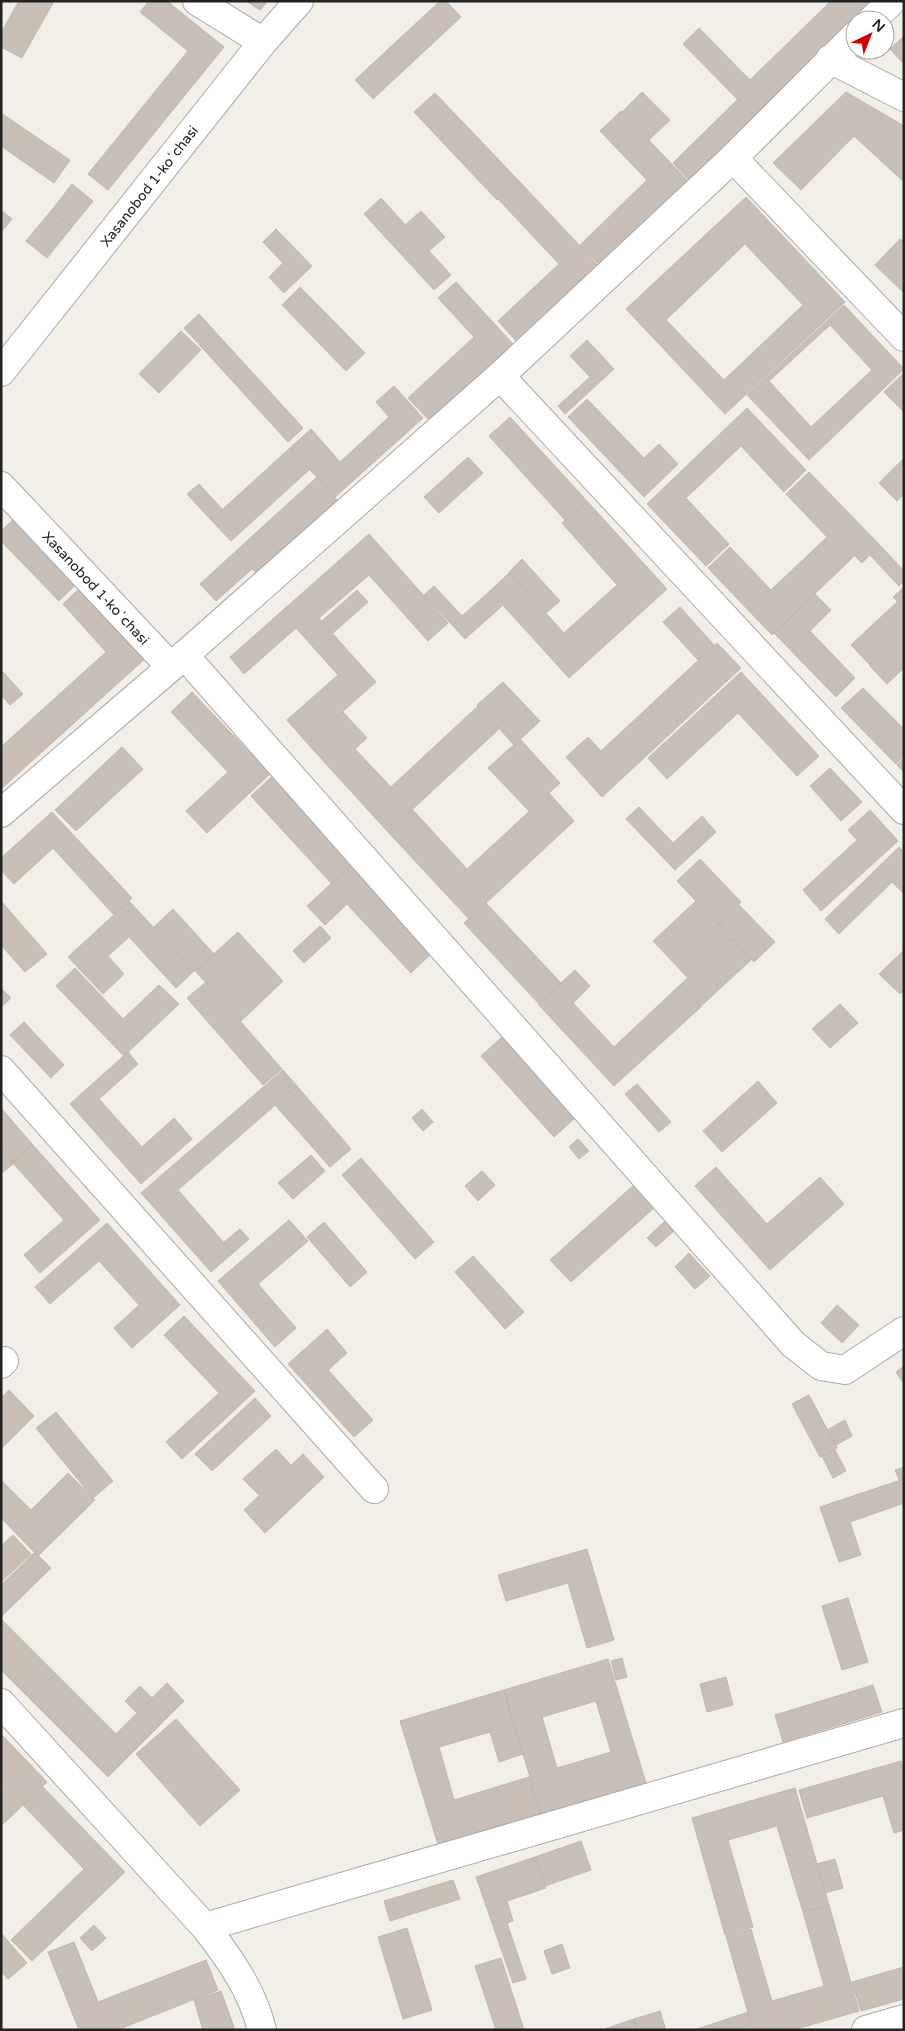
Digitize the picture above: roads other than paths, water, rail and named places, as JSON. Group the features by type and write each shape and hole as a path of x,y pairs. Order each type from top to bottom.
{"street":[{"path":"197,1 262,42"},
{"name":"Xasanobod 1-koʻchasi","path":"1,372 262,42 299,1"},
{"path":"883,10 892,1"},
{"path":"1,813 178,661 500,376 733,158 845,45"},
{"path":"830,59 904,97"},
{"path":"733,158 904,338"},
{"path":"500,376 904,810"},
{"name":"Xasanobod 1-koʻchasi","path":"1,486 178,661 793,1344 821,1366 846,1370 904,1331"},
{"path":"1,1070 374,1489"},
{"path":"1,1703 205,1927 229,1958 251,1995 262,2030"},
{"path":"205,1927 904,1723"},
{"path":"866,2030 904,2019"}]}
